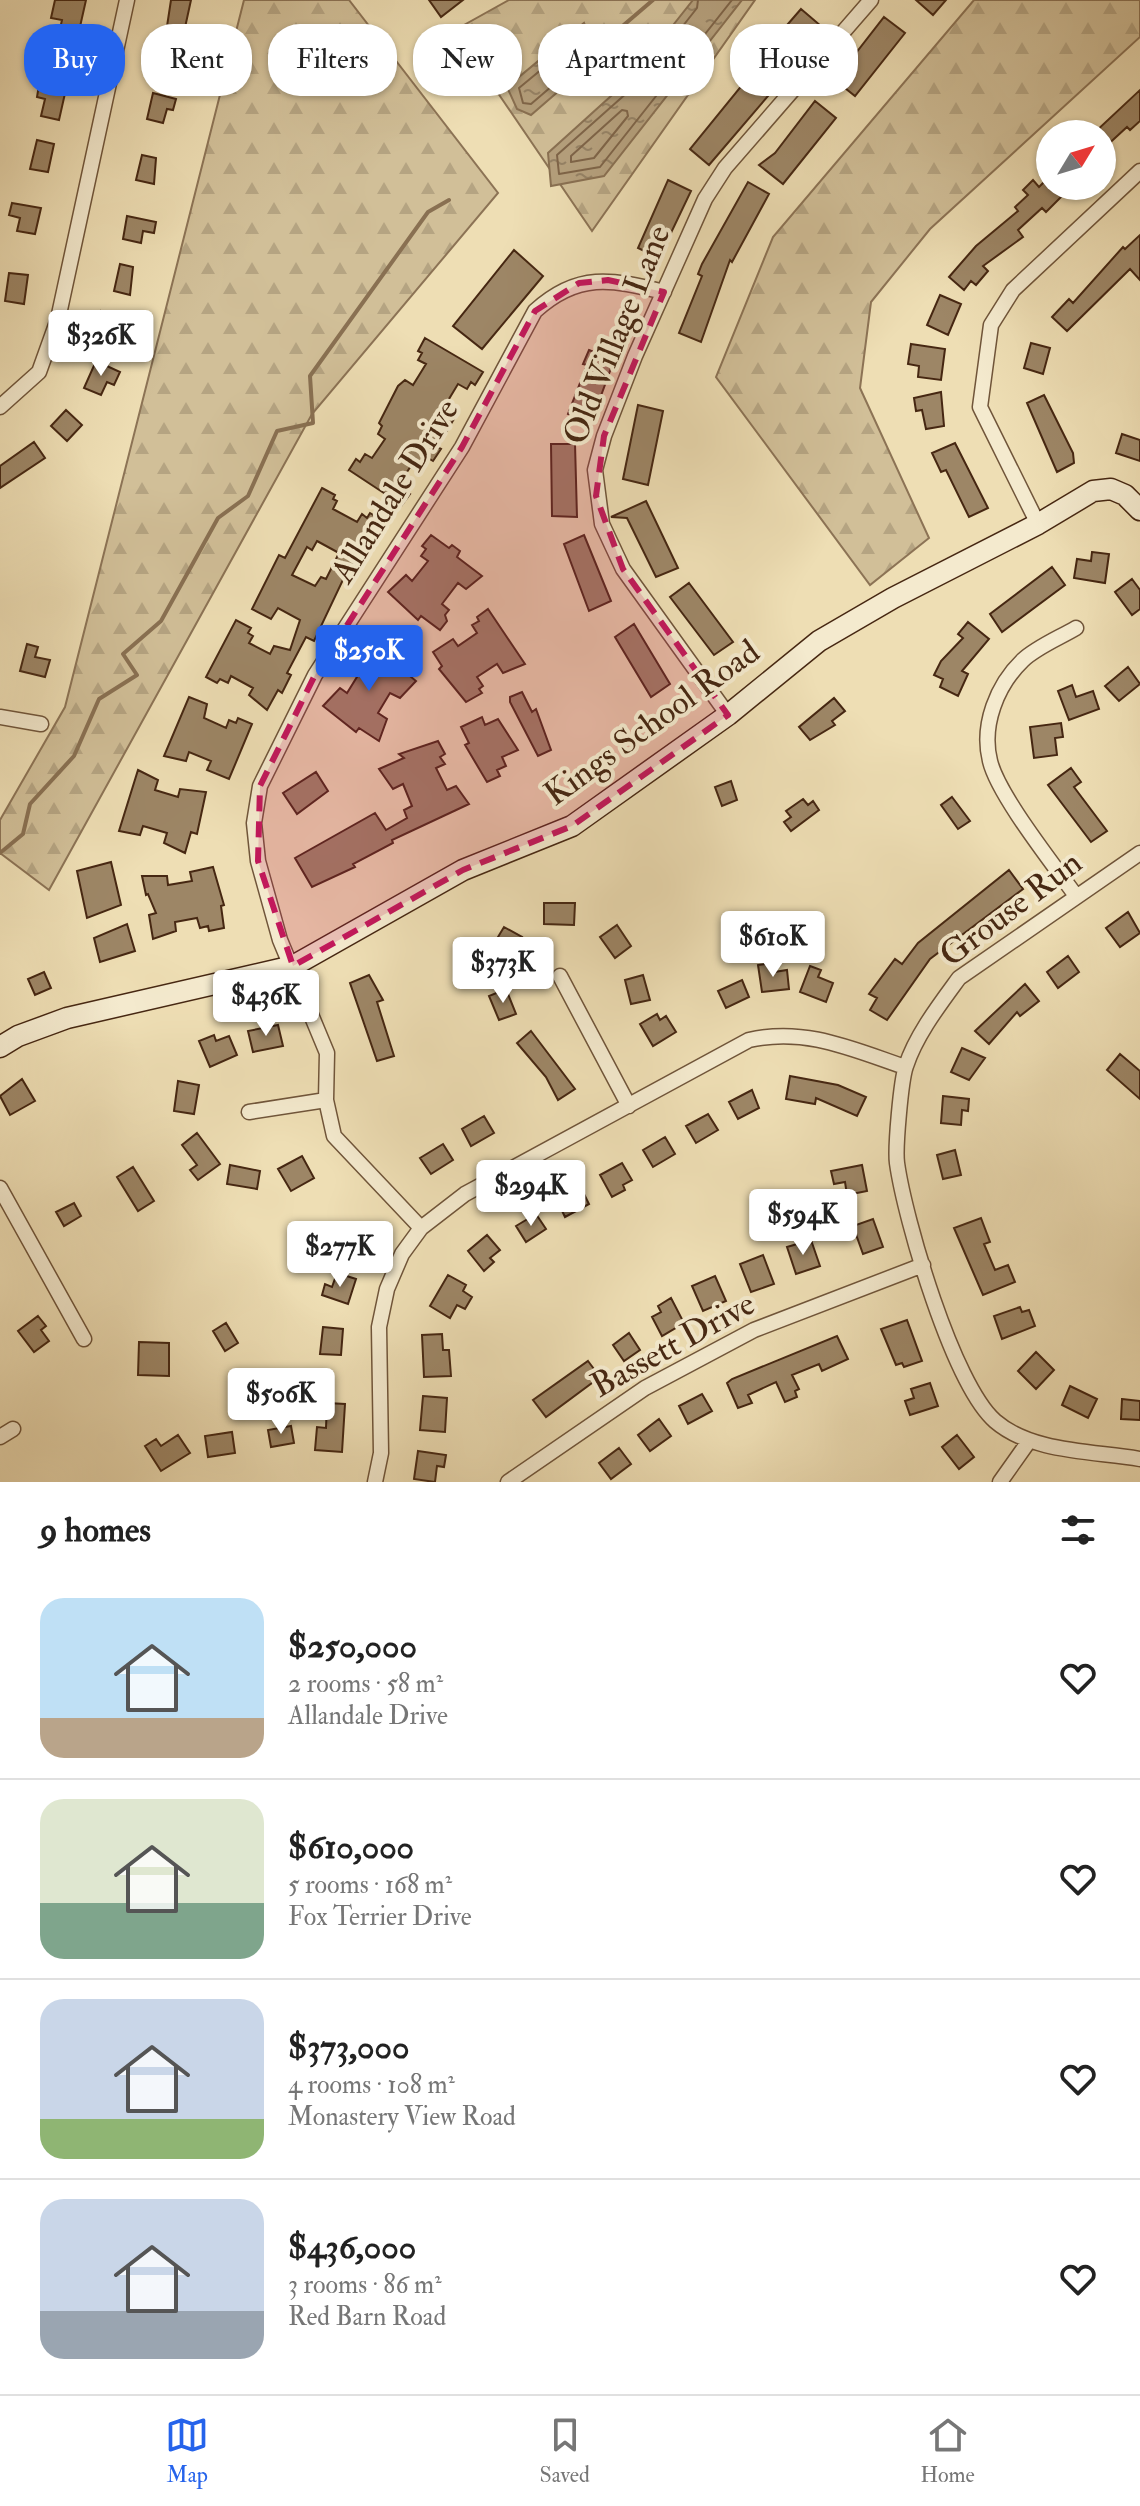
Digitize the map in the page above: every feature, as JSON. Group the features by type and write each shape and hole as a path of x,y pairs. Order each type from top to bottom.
{"street":[{"path":"0,407 39,372 58,319 127,0"},
{"name":"Old Village Lane","path":"728,715 631,582 602,524 595,470 604,436 705,199 725,168 871,0"},
{"path":"1038,524 980,407 991,325 1013,290 1140,171"},
{"name":"Allandale Drive","path":"421,1228 334,1136 326,1100 327,1053 276,927 258,861 254,823 260,786 315,675 462,447 535,311 551,296 579,283 608,280 664,292"},
{"name":"Kings School Road","path":"0,1047 18,1036 67,1018 293,966 463,870 572,826 728,715 819,641 893,598 1038,524 1093,491 1111,489 1125,495 1140,510"},
{"path":"1076,628 1025,658 1004,681 992,710 988,734 990,762 1017,812 1076,896"},
{"path":"0,717 41,724"},
{"name":"Grouse Run","path":"905,1067 939,1004 959,978 1140,853"},
{"path":"560,976 629,1106"},
{"path":"375,1482 381,1453 379,1327 387,1289 402,1254 421,1228 465,1194 749,1040 774,1034 815,1036 905,1067 897,1161 923,1265 965,1382 995,1421 1029,1441 1140,1459"},
{"path":"249,1112 326,1100"},
{"path":"0,1188 84,1339"},
{"name":"Bassett Drive","path":"508,1482 645,1388 754,1330 923,1265"},
{"path":"0,1437 13,1429"},
{"path":"1000,1482 1029,1441"}],"highlighted area":[{"path":"608,280 664,292 604,436 596,496 623,569 728,715 572,826 463,870 293,966 258,861 260,786 315,675 462,447 535,311 579,283"}],"green space":[{"path":"244,0 349,0 368,24 268,24 268,96 397,96 397,62 413,83 413,96 423,96 498,193 312,414 49,890 0,853 0,820 65,707 220,96 252,96 252,24 238,24"},
{"path":"509,0 755,0 738,24 730,24 730,35 714,58 714,24 538,24 538,96 687,96 592,231 500,96 522,96 522,24 466,24"},
{"path":"974,0 1140,0 1140,37 1049,120 1036,120 1036,132 930,229 871,302 860,388 929,538 870,585 716,377 773,237"}],"water":[{"path":"693,0 742,0 714,36 714,24 674,24"},
{"path":"538,61 538,96 553,96 531,115 517,109 511,96 522,96 522,75"},
{"path":"611,96 667,96 604,176 551,186 548,153"}],"building":[{"path":"55,0 86,0 81,24 61,24 62,20 51,18"},
{"path":"171,0 191,0 186,24 167,24"},
{"path":"429,0 463,0 441,17"},
{"path":"916,0 946,0 933,15"},
{"path":"801,9 819,24 788,24"},
{"path":"884,17 905,33 858,92 858,50"},
{"path":"1140,90 1140,121 1116,137 1116,120 1108,120"},
{"path":"64,96 59,120 41,116 45,99 37,97"},
{"path":"152,96 176,99 173,110 167,109 163,123 147,119"},
{"path":"733,96 768,96 709,165 690,149"},
{"path":"815,101 836,118 783,184 759,165 775,153"},
{"path":"37,140 54,144 48,172 30,169"},
{"path":"142,155 156,158 154,184 136,180"},
{"path":"668,180 691,191 659,258 638,248"},
{"path":"1033,180 1036,184 1036,200 1058,200 1046,212 1042,208 1018,230 1023,237 983,266 988,271 976,285 971,281 964,290 949,277 976,246 1018,211 1015,207 1028,195 1023,190"},
{"path":"748,182 769,194 732,262 730,260 701,342 679,333 702,276 698,274 702,264"},
{"path":"12,203 41,208 35,234 17,231 20,218 9,215"},
{"path":"127,216 156,222 154,233 143,231 141,243 123,239"},
{"path":"1140,235 1140,280 1130,269 1067,331 1052,317 1069,299 1073,303 1123,247 1125,249"},
{"path":"514,250 543,276 482,349 453,326"},
{"path":"120,264 133,267 130,295 114,291"},
{"path":"9,273 28,275 24,304 5,301"},
{"path":"940,295 961,304 948,335 927,325"},
{"path":"101,311 131,317 128,331 120,329 117,342 101,339"},
{"path":"425,338 483,372 475,385 471,382 467,389 458,384 446,404 453,408 448,416 454,419 437,447 441,449 433,461 428,458 424,465 416,459 402,479 410,484 405,491 410,494 402,505 349,470 356,459 360,462 365,454 372,458 385,439 378,434 382,426 379,423 398,386 405,380 413,385 426,364 418,360 422,353 418,351"},
{"path":"1031,343 1050,348 1043,374 1024,368"},
{"path":"911,344 945,349 941,380 918,377 919,366 908,364"},
{"path":"589,350 614,360 591,423 568,414 587,365 583,364"},
{"path":"96,361 120,372 114,385 107,382 101,395 84,388"},
{"path":"941,392 944,426 926,429 922,410 916,411 914,398"},
{"path":"1044,395 1073,453 1074,463 1057,472 1027,403"},
{"path":"638,405 663,411 648,485 623,479"},
{"path":"66,410 82,425 67,441 51,426"},
{"path":"1122,434 1140,440 1140,461 1116,453"},
{"path":"34,442 45,458 0,488 0,466"},
{"path":"955,443 988,508 969,517 946,470 941,472 932,453"},
{"path":"551,444 575,444 577,517 552,516"},
{"path":"322,488 335,495 333,499 337,501 333,509 357,522 362,514 367,518 370,513 380,519 353,570 349,567 314,641 306,637 287,673 291,675 282,693 278,690 267,710 249,695 253,688 231,676 228,683 220,679 217,683 206,677 236,620 251,628 248,633 253,636 249,643 270,654 274,646 290,650 300,620 278,608 271,619 252,609 279,555 285,558","holes":["317,541 339,553 326,579 321,577 315,586 292,575 307,547 312,550"]},
{"path":"646,501 678,568 656,577 627,518 611,517"},
{"path":"431,535 449,548 452,545 460,551 457,557 482,576 466,589 458,583 442,604 449,610 445,615 447,621 440,630 421,616 418,620 388,592 406,575 412,581 428,561 421,556 426,549 422,546"},
{"path":"584,535 611,601 589,611 564,544"},
{"path":"1092,552 1109,554 1105,583 1074,578 1077,559 1091,561"},
{"path":"1052,567 1065,585 1002,632 990,614"},
{"path":"1132,579 1140,590 1140,609 1132,615 1115,592"},
{"path":"689,583 733,642 714,655 670,597"},
{"path":"488,609 525,664 503,673 497,664 477,677 483,686 479,689 482,693 466,702 439,669 442,666 433,652 453,639 458,646 477,633 472,625"},
{"path":"968,622 989,639 962,671 968,674 958,696 940,687 943,679 934,675 941,661 963,638 958,634"},
{"path":"634,624 670,684 651,697 615,637"},
{"path":"27,644 38,647 35,657 50,660 45,677 20,671"},
{"path":"362,646 379,657 382,653 416,681 400,698 390,693 378,713 387,719 379,741 359,728 356,732 323,706 340,688 347,693 360,672 353,668 358,661 353,658"},
{"path":"1128,667 1140,684 1119,701 1105,686"},
{"path":"1072,685 1076,697 1093,691 1099,709 1069,720 1058,691"},
{"path":"522,692 532,712 536,709 551,750 538,756 510,702 510,697"},
{"path":"189,697 207,704 204,718 226,728 229,720 236,723 238,718 252,724 229,779 207,770 211,761 189,752 186,761 164,756"},
{"path":"834,698 845,711 832,721 835,725 810,740 799,727"},
{"path":"482,717 485,725 498,719 518,750 502,757 506,766 497,770 500,776 487,782 465,745 469,743 461,727"},
{"path":"1061,723 1063,737 1055,738 1057,755 1034,758 1030,727"},
{"path":"438,741 445,754 440,757 445,764 436,768 447,790 456,786 469,804 392,840 393,843 353,864 355,867 312,887 295,858 375,813 386,830 407,818 404,810 412,806 403,784 393,789 379,769 404,758 399,754"},
{"path":"1071,768 1081,782 1074,787 1107,831 1091,842 1048,785"},
{"path":"138,770 158,780 155,790 178,797 180,789 206,792 197,834 191,832 185,853 164,843 167,833 143,826 140,835 119,831"},
{"path":"316,772 328,791 297,814 283,793"},
{"path":"731,781 737,800 722,806 715,787"},
{"path":"952,797 970,821 958,829 941,805"},
{"path":"803,799 808,805 813,801 819,810 791,831 784,822 791,817 786,811"},
{"path":"111,862 121,905 87,918 77,871"},
{"path":"213,867 224,905 221,906 224,928 209,931 208,926 200,928 197,918 175,922 176,931 153,939 149,915 156,913 146,895 142,876 167,876 168,885 192,881 190,872"},
{"path":"1009,870 1023,889 930,959 887,1020 870,1010 877,998 869,994 895,959 902,964 918,943"},
{"path":"544,903 575,903 574,925 544,924"},
{"path":"1128,912 1140,933 1120,947 1106,928"},
{"path":"127,924 135,951 100,962 94,938"},
{"path":"617,925 631,946 615,958 600,937"},
{"path":"504,927 522,937 507,963 489,952"},
{"path":"1068,956 1079,972 1058,988 1047,972"},
{"path":"773,963 774,972 787,970 789,989 762,992 758,965"},
{"path":"810,966 821,970 818,977 833,983 826,1002 800,992"},
{"path":"44,972 51,988 35,995 28,979"},
{"path":"369,975 383,1000 377,1002 394,1056 377,1061 350,983"},
{"path":"643,975 650,1000 631,1004 625,980"},
{"path":"742,980 749,997 726,1008 718,991"},
{"path":"1025,984 1039,1001 1020,1016 1017,1012 989,1044 975,1031"},
{"path":"506,989 516,1014 499,1020 489,996"},
{"path":"657,1014 660,1020 666,1016 676,1032 653,1046 640,1024"},
{"path":"278,1025 283,1046 253,1052 248,1031"},
{"path":"531,1031 575,1089 558,1100 546,1077 517,1043"},
{"path":"214,1035 216,1041 229,1036 237,1055 210,1067 199,1041"},
{"path":"962,1048 985,1058 969,1080 951,1072"},
{"path":"1120,1054 1140,1071 1140,1099 1107,1070"},
{"path":"790,1076 838,1085 866,1097 857,1116 816,1098 815,1104 786,1099"},
{"path":"22,1079 35,1101 10,1115 0,1096"},
{"path":"178,1081 199,1085 194,1114 174,1111"},
{"path":"752,1090 759,1108 738,1119 729,1102"},
{"path":"943,1096 969,1099 968,1111 962,1110 961,1125 941,1123"},
{"path":"708,1114 718,1130 696,1143 686,1126"},
{"path":"484,1116 494,1133 471,1146 462,1129"},
{"path":"197,1133 220,1164 198,1180 190,1170 197,1165 182,1145"},
{"path":"665,1137 675,1154 653,1167 643,1150"},
{"path":"443,1144 453,1160 431,1174 420,1158"},
{"path":"955,1150 961,1175 943,1179 937,1155"},
{"path":"302,1156 314,1178 291,1191 278,1169"},
{"path":"622,1163 632,1180 623,1185 625,1190 612,1197 600,1175"},
{"path":"230,1165 260,1171 257,1189 227,1184"},
{"path":"862,1165 867,1191 847,1195 845,1182 834,1184 831,1171"},
{"path":"133,1167 154,1201 138,1211 117,1177"},
{"path":"581,1188 589,1204 565,1217 557,1200"},
{"path":"74,1203 81,1216 64,1226 56,1212"},
{"path":"536,1214 546,1229 526,1242 516,1226"},
{"path":"981,1218 990,1242 984,1244 995,1270 1008,1265 1015,1282 983,1295 954,1228"},
{"path":"873,1219 883,1247 863,1254 853,1226"},
{"path":"357,1230 374,1238 363,1261 346,1252"},
{"path":"487,1235 500,1250 490,1258 494,1262 484,1271 468,1251"},
{"path":"811,1240 820,1266 796,1274 787,1247"},
{"path":"763,1255 774,1284 751,1292 740,1264"},
{"path":"337,1273 356,1279 348,1304 322,1295 325,1284 332,1287"},
{"path":"448,1275 466,1285 463,1291 472,1297 465,1309 457,1305 450,1318 430,1306"},
{"path":"715,1276 726,1301 703,1311 692,1286"},
{"path":"671,1298 684,1323 662,1336 652,1317 661,1312 658,1306"},
{"path":"1020,1307 1022,1312 1029,1310 1035,1326 1002,1339 994,1316"},
{"path":"38,1316 46,1326 41,1330 49,1341 34,1352 18,1331"},
{"path":"907,1320 922,1361 904,1367 902,1363 896,1365 881,1329"},
{"path":"226,1323 238,1343 225,1351 213,1331"},
{"path":"323,1327 343,1329 341,1355 320,1354"},
{"path":"629,1333 640,1350 624,1361 613,1345"},
{"path":"442,1334 443,1350 449,1350 451,1376 424,1377 422,1335"},
{"path":"837,1336 848,1359 822,1371 819,1364 792,1375 799,1389 795,1391 797,1397 785,1402 776,1382 748,1395 752,1403 738,1408 727,1383 732,1379"},
{"path":"139,1342 169,1343 169,1376 138,1375"},
{"path":"1036,1352 1054,1370 1036,1389 1018,1371"},
{"path":"588,1361 600,1377 546,1417 533,1400"},
{"path":"930,1383 938,1406 910,1415 905,1401 914,1398 911,1389"},
{"path":"1070,1386 1097,1399 1088,1418 1062,1405"},
{"path":"702,1394 712,1411 688,1424 679,1406"},
{"path":"423,1396 447,1398 445,1432 420,1430"},
{"path":"1122,1399 1140,1401 1140,1420 1121,1419"},
{"path":"327,1403 345,1404 342,1452 315,1450 317,1427 326,1428"},
{"path":"659,1419 671,1436 650,1451 638,1435"},
{"path":"291,1426 294,1443 271,1447 268,1430"},
{"path":"232,1432 235,1453 208,1457 205,1436"},
{"path":"178,1435 190,1453 161,1471 145,1446 156,1439 161,1446"},
{"path":"957,1435 974,1457 959,1469 942,1447"},
{"path":"619,1448 631,1464 611,1479 599,1463"},
{"path":"418,1451 446,1455 444,1467 437,1466 435,1482 414,1479"}],"waterway":[{"path":"625,24 653,0"},
{"path":"0,853 23,834 30,804 74,756 99,699 137,675 123,654 161,621 218,518 248,496 277,431 313,423 310,376 428,212 449,200"}]}
